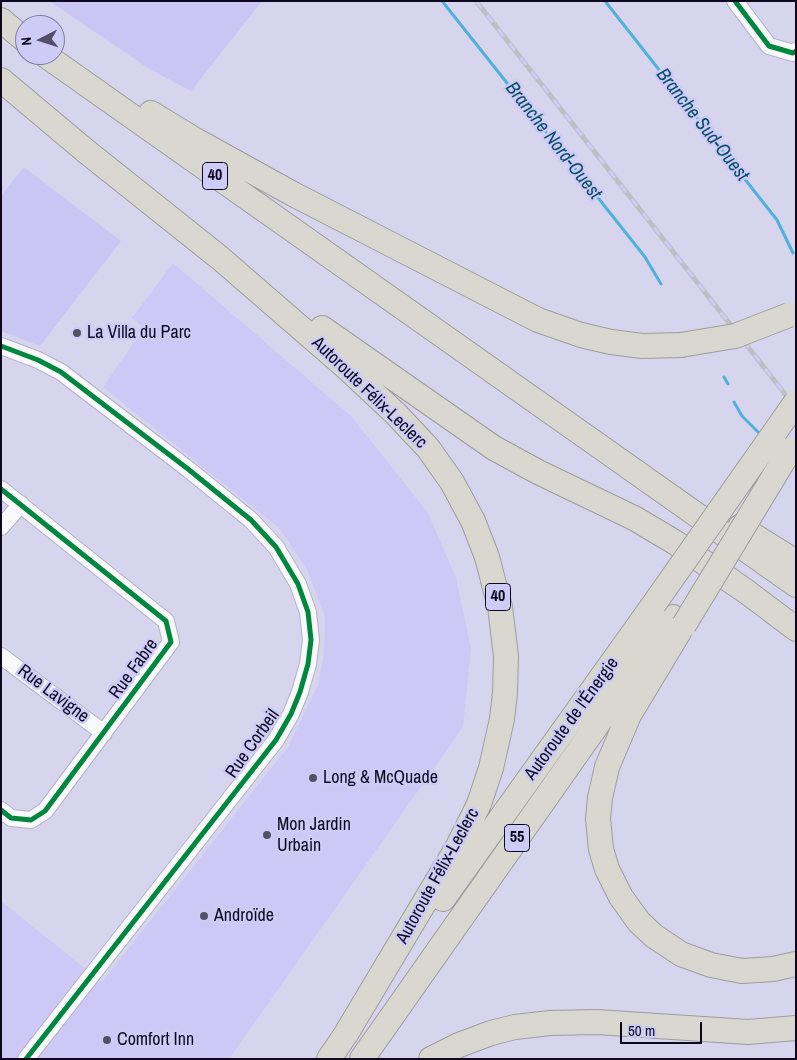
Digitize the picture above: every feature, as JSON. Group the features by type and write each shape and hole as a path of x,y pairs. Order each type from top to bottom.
{"highway":[{"path":"1,20 15,28"},
{"path":"1,20 15,32"},
{"path":"65,59 197,141 293,194 538,320 576,334 611,342 651,346 681,345 735,336 792,314"},
{"name":"40","path":"59,65 796,585"},
{"name":"Autoroute Félix-Leclerc","path":"1,80 87,152 220,258 372,391 406,424 434,456 458,491 478,532 492,570 502,619 506,656 504,705 498,744 483,792 469,826 454,854 329,1059"},
{"path":"220,258 483,441 527,466 656,530 708,564 796,629"},
{"path":"420,319 796,562"},
{"name":"Autoroute de l'Énergie","path":"362,1059 670,615 796,402"},
{"path":"793,445 670,615 607,767 600,798 598,819 600,840 606,864 616,888 632,914 654,936 681,954 710,965 742,971 763,970 796,964"},
{"name":"Autoroute de l'Énergie","path":"346,1034 670,615"},
{"path":"431,1059 454,1047 491,1033 526,1025 597,1022 748,1032 796,1028"}],"street":[{"path":"735,1 769,46 792,53 796,51"},
{"name":"Rue Corbeil","path":"1,346 38,360 61,372 255,523 276,547 298,584 308,612 310,640 308,664 300,692 291,714 276,740 26,1059"},
{"name":"Rue Fabre","path":"1,489 166,621 171,642 45,811 31,820 11,818 1,810"},
{"path":"1,527 21,504"},
{"name":"Rue Lavigne","path":"1,656 104,732"}],"shaded area":[{"path":"49,1 262,1 191,91 151,70"},
{"path":"24,167 121,241 40,346 1,331 1,196"},
{"path":"173,263 352,417 428,513 456,578 471,649 463,727 229,1059 1,1059 1,901 102,982 288,747 318,685 324,652 325,617 307,569 279,528 103,387 144,328 132,318"}],"waterway":[{"name":"Branche Nord-Ouest","path":"442,1 645,257 661,284"},
{"name":"Branche Sud-Ouest","path":"605,1 777,220 793,253"},
{"name":"Branche Nord-Ouest","path":"724,377 728,384"},
{"name":"Branche Nord-Ouest","path":"734,402 742,416 762,436"}],"railway":[{"path":"476,1 796,408"}],"cycle path":[{"path":"735,1 769,46 793,53 796,51"},
{"path":"1,346 38,360 61,372 188,469 251,520 276,547 298,584 308,612 311,640 308,664 300,692 291,714 276,740 26,1059"},
{"path":"1,489 166,621 171,642 45,811 31,820 11,818 1,810"}],"place":[{"name":"La Villa du Parc","path":"77,333"},
{"name":"Long & McQuade","path":"313,778"},
{"name":"Mon Jardin Urbain","path":"267,835"},
{"name":"Androïde","path":"204,916"},
{"name":"Comfort Inn","path":"107,1040"}]}
